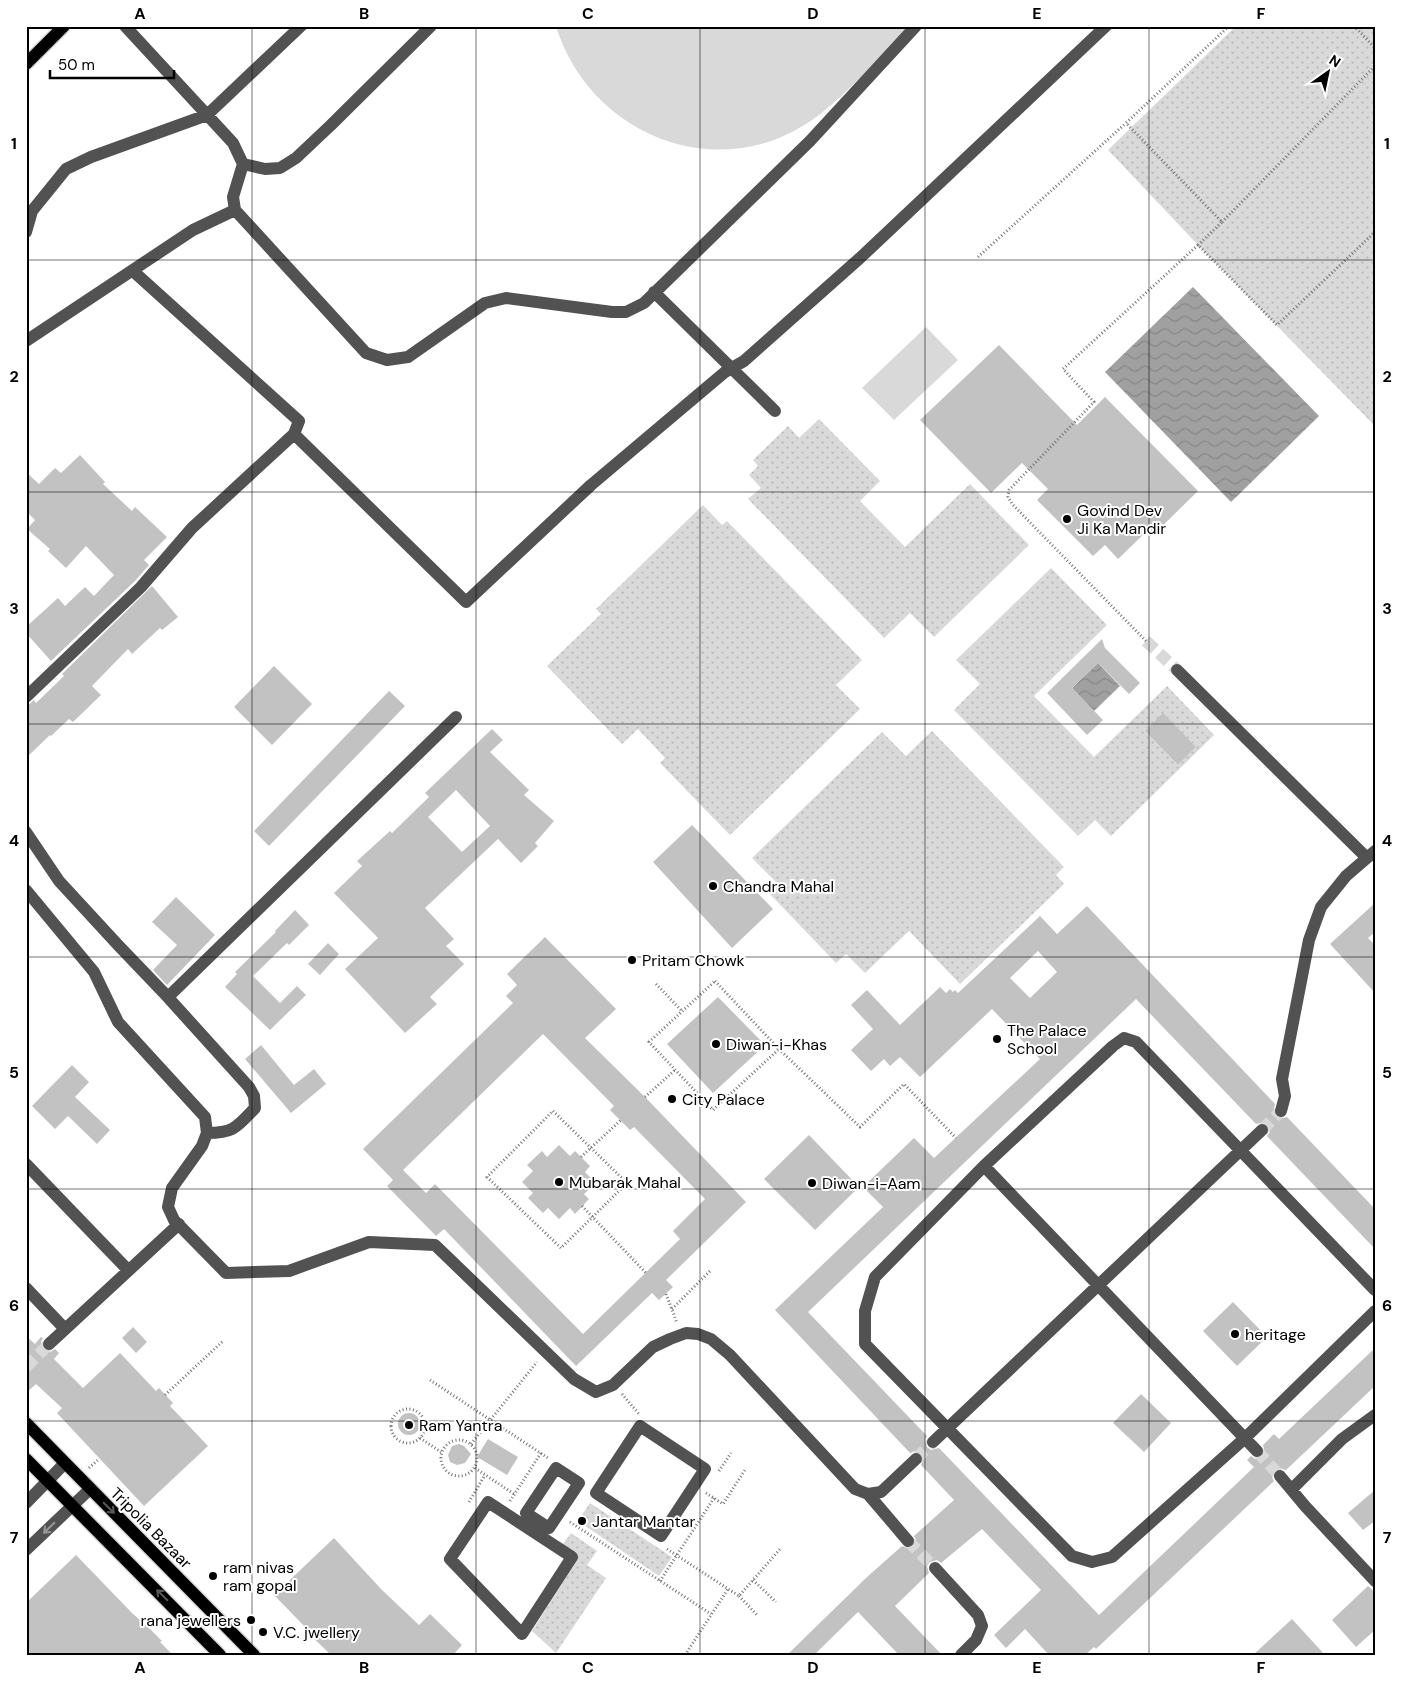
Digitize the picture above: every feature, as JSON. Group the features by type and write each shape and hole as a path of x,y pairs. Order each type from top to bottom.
{"main road":[{"path":"26,64 64,26"},
{"name":"Tripolia Bazaar","path":"26,1423 254,1655"},
{"path":"26,1458 220,1655"}],"street":[{"path":"124,26 233,143 243,164 233,197 235,210 366,353 387,360 408,357 484,303 506,298 612,312 626,312 644,303 810,141 916,26"},
{"path":"26,232 32,211 66,169 91,157 208,115 301,26"},
{"path":"243,164 264,168 280,168 296,158 331,126 431,26"},
{"path":"294,434 466,602 591,485 662,424 731,368 744,360 860,258 1106,26"},
{"path":"26,341 193,230 235,210"},
{"path":"26,697 141,587 192,528 294,434 298,420 133,271"},
{"path":"654,292 774,411"},
{"path":"1177,670 1371,855 1346,876 1321,907 1309,940 1282,1079 1285,1096 1281,1111"},
{"path":"168,997 456,717"},
{"path":"26,832 59,881 249,1087 254,1096 255,1108 239,1126 224,1133 207,1133"},
{"path":"26,890 94,972 118,1022 206,1117 207,1133 202,1146 172,1188 168,1207 174,1220 226,1273 289,1271 369,1242 435,1244 574,1379 596,1392 613,1385 653,1347 686,1333 698,1334 711,1339 730,1355 855,1489 868,1494 908,1541"},
{"path":"1375,1290 1136,1042 1124,1038 1112,1046 984,1166 875,1277 865,1311 865,1344 1072,1556 1092,1562 1112,1557 1244,1439 1375,1311"},
{"path":"933,1442 1262,1130"},
{"path":"26,1164 128,1270"},
{"path":"984,1166 1257,1451"},
{"path":"49,1344 179,1224"},
{"path":"26,1288 65,1329"},
{"path":"1292,1489 1342,1439 1375,1416"},
{"path":"640,1426 705,1469 661,1536 596,1493 640,1426"},
{"path":"868,1494 881,1492 916,1459"},
{"path":"26,1503 65,1462"},
{"path":"555,1465 578,1483 549,1528 526,1513 555,1465"},
{"path":"1280,1476 1305,1506 1375,1581"},
{"path":"26,1550 90,1489"},
{"path":"488,1502 555,1546 572,1557 522,1634 450,1559 488,1502"},
{"path":"935,1568 978,1615 982,1626 976,1640 961,1655"}],"path":[{"path":"978,257 1229,26"},
{"path":"1354,26 1375,48"},
{"path":"1146,641 1013,505 1008,497 1009,490 1094,402 1063,369 1222,222 1375,66"},
{"path":"1126,122 1222,222"},
{"path":"1198,245 1277,325 1375,232"},
{"path":"779,1049 713,1110 648,1042 715,982 779,1049 860,1127 904,1084 956,1138"},
{"path":"656,984 682,1011"},
{"path":"645,1097 675,1070"},
{"path":"553,1111 591,1148 628,1183 561,1248 487,1177 553,1111"},
{"path":"581,1157 621,1120"},
{"path":"582,1206 646,1272"},
{"path":"672,1310 710,1271"},
{"path":"666,1294 682,1335"},
{"path":"165,1395 223,1341"},
{"path":"471,1444 546,1351"},
{"path":"430,1380 541,1453 555,1465"},
{"path":"412,1410 420,1415 425,1429 420,1438 408,1443 397,1439 393,1435 391,1425 396,1414 412,1410"},
{"path":"420,1438 441,1452"},
{"path":"456,1439 471,1444 477,1452 478,1458 475,1468 462,1476 450,1474 442,1465 441,1452 445,1445 456,1439"},
{"path":"503,1511 541,1453"},
{"path":"716,1476 731,1453"},
{"path":"475,1468 514,1494"},
{"path":"705,1492 723,1504 745,1470"},
{"path":"660,1581 714,1498"},
{"path":"555,1546 575,1515"},
{"path":"570,1522 711,1614"},
{"path":"661,1544 739,1596 758,1616"},
{"path":"739,1596 780,1548"},
{"path":"754,1580 776,1602"},
{"path":"684,1655 728,1588"}],"shaded area":[{"path":"556,26 915,26 834,102 801,127 756,145 720,150 684,146 650,134 619,116 592,91 571,61"},
{"path":"1236,26 1375,26 1375,426 1108,150"},
{"path":"926,327 958,360 894,420 862,388"},
{"path":"819,419 880,481 860,501 905,547 970,484 1029,545 934,637 910,613 884,638 748,499 761,488 749,475 758,466 753,460 788,426 799,438"},
{"path":"703,505 722,525 727,521 862,660 836,685 860,709 730,835 660,763 665,758 638,729 622,744 547,666 601,614 596,609"},
{"path":"1051,568 1107,625 1034,696 1094,757 1167,686 1214,735 1111,836 1095,820 1078,836 954,710 980,684 956,660","holes":["1163,714 1196,747 1178,765 1145,731"]},
{"path":"932,731 1064,867 1056,875 1064,884 960,984 909,931 865,973 846,954 836,963 767,891 776,882 752,858 882,732 906,756"},
{"path":"590,1503 672,1557 659,1576 578,1521"},
{"path":"571,1533 597,1551 587,1565 606,1578 556,1653 532,1631 576,1562 558,1551"}],"water":[{"path":"1193,287 1319,416 1231,502 1105,372"},
{"path":"1098,663 1120,686 1094,711 1072,688"}],"building":[{"path":"999,345 1077,425 1105,397 1198,491 1152,536 1147,531 1118,559 1105,545 1093,556 1037,500 1048,489 1022,463 991,493 920,420"},
{"path":"80,455 105,482 103,484 132,511 135,507 167,537 144,560 149,565 135,581 51,661 26,633 26,627 58,598 65,606 85,587 94,596 114,575 86,546 66,568 48,551 50,549 27,529 35,520 26,511 26,472 39,484 55,468 61,473"},
{"path":"152,586 178,617 162,630 160,628 132,654 128,649 92,686 101,695 73,722 69,719 26,758 26,707 34,700 36,703 64,676 62,674"},
{"path":"1102,639 1105,648 1140,683 1129,694 1098,663 1072,688 1103,720 1087,735 1047,693"},
{"path":"274,666 312,704 272,745 234,707"},
{"path":"389,691 405,706 269,846 254,831"},
{"path":"1163,713 1196,747 1178,765 1145,731"},
{"path":"492,729 503,740 490,752 529,790 524,795 554,821 535,843 538,846 521,863 498,839 425,908 454,939 446,946 464,964 430,997 437,1004 405,1033 345,969 378,938 334,893 362,866 357,861 390,831 392,833 429,797 425,793","holes":["456,790 490,826 462,852 428,817"]},
{"name":"Chandra Mahal","path":"692,825 773,909 732,948 653,862"},
{"path":"176,897 215,935 167,985 153,970 177,945 152,922"},
{"path":"1375,903 1375,932 1368,938 1375,945 1375,993 1330,944"},
{"path":"1087,906 1275,1104 1273,1113 1275,1116 1279,1119 1287,1117 1375,1209 1375,1249 1267,1136 1270,1132 1268,1125 1264,1122 1256,1124 1136,999 808,1312 927,1436 925,1440 927,1447 931,1450 939,1448 1099,1615 1254,1467 1247,1460 1251,1456 1255,1459 1262,1457 1265,1453 1263,1445 1274,1434 1279,1439 1375,1348 1375,1386 1286,1470 1279,1468 1274,1470 1272,1477 1274,1481 1096,1649 1094,1647 1085,1655 1049,1655 1025,1629 1006,1648 994,1635 1041,1590 982,1529 941,1563 937,1560 930,1562 927,1566 929,1573 895,1606 942,1655 899,1655 858,1612 814,1655 787,1655 867,1577 902,1546 909,1549 914,1547 916,1540 914,1536 954,1500 921,1465 924,1458 922,1453 915,1451 910,1453 775,1310 883,1207 863,1187 914,1138 934,1158 1040,1059 992,1009 920,1077 900,1057 890,1066 884,1059 871,1071 851,1050 873,1029 851,1005 867,990 900,1025 940,987 946,993 950,989 958,993 1040,916 1057,934","holes":["1038,951 1057,972 1030,998 1010,978"]},
{"path":"295,910 309,925 289,945 287,943 253,976 280,1003 297,986 306,995 270,1030 225,987 237,974 235,972 276,932"},
{"path":"545,937 616,1009 585,1038 746,1202 666,1280 673,1287 659,1300 652,1293 576,1366 444,1229 436,1236 387,1186 393,1180 363,1149 513,1003 506,996 517,985 507,974","holes":["543,1034 614,1106 610,1110 630,1130 634,1127 705,1199 673,1231 680,1239 583,1334 435,1184 426,1193 403,1170"]},
{"path":"328,943 339,954 320,975 308,964"},
{"name":"Diwan-i-Khas","path":"718,997 765,1045 713,1093 667,1044"},
{"path":"261,1045 294,1085 314,1069 326,1084 291,1113 245,1059"},
{"path":"72,1065 89,1082 75,1097 110,1130 97,1144 68,1116 55,1129 32,1106"},
{"name":"Diwan-i-Aam","path":"809,1135 859,1187 815,1230 764,1179"},
{"name":"Mubarak Mahal","path":"559,1145 570,1156 575,1151 590,1166 585,1172 596,1183 584,1194 589,1199 575,1214 570,1208 559,1219 548,1208 543,1213 528,1198 533,1193 522,1182 533,1171 527,1165 542,1151 547,1157"},
{"name":"heritage","path":"1233,1302 1267,1337 1237,1366 1203,1331"},
{"path":"133,1327 147,1342 136,1353 122,1338"},
{"path":"26,1336 35,1344 41,1337 43,1338 41,1342 43,1349 50,1352 55,1349 59,1353 54,1359 83,1388 120,1353 156,1391 159,1388 173,1403 170,1406 208,1446 144,1506 57,1413 62,1408 36,1384 26,1393"},
{"path":"1141,1394 1171,1423 1144,1452 1113,1423"},
{"name":"Ram Yantra","path":"409,1413 417,1416 420,1424 417,1432 409,1435 401,1432 398,1424 401,1416"},
{"path":"488,1439 518,1457 507,1475 477,1457"},
{"name":"Ram Yantra","path":"459,1444 464,1446 471,1454 465,1463 457,1465 450,1462 448,1455 452,1446"},
{"path":"1375,1490 1375,1521 1363,1530 1348,1513"},
{"path":"334,1538 381,1589 419,1625 430,1614 462,1645 453,1655 331,1655 306,1631 308,1630 274,1595"},
{"path":"76,1555 162,1641 160,1642 173,1655 26,1655 26,1603"},
{"path":"1368,1586 1375,1592 1375,1630 1356,1647 1332,1620"},
{"path":"1292,1619 1325,1655 1253,1655"}],"tunnel":[{"path":"1146,641 1177,670"},
{"path":"1262,1130 1281,1111"},
{"path":"26,1367 49,1344"},
{"path":"916,1459 933,1442"},
{"path":"1257,1451 1280,1476"},
{"path":"908,1541 935,1568"}],"place":[{"name":"Govind Dev Ji Ka Mandir","path":"1067,519"},
{"name":"Chandra Mahal","path":"713,886"},
{"name":"Pritam Chowk","path":"632,960"},
{"name":"The Palace School","path":"997,1039"},
{"name":"Diwan-i-Khas","path":"716,1044"},
{"name":"City Palace","path":"672,1099"},
{"name":"Mubarak Mahal","path":"559,1182"},
{"name":"Diwan-i-Aam","path":"812,1183"},
{"name":"heritage","path":"1235,1334"},
{"name":"Ram Yantra","path":"409,1425"},
{"name":"Jantar Mantar","path":"582,1521"},
{"name":"ram nivas ram gopal","path":"213,1576"},
{"name":"rana jewellers","path":"251,1620"},
{"name":"V.C. jwellery","path":"263,1632"}]}
